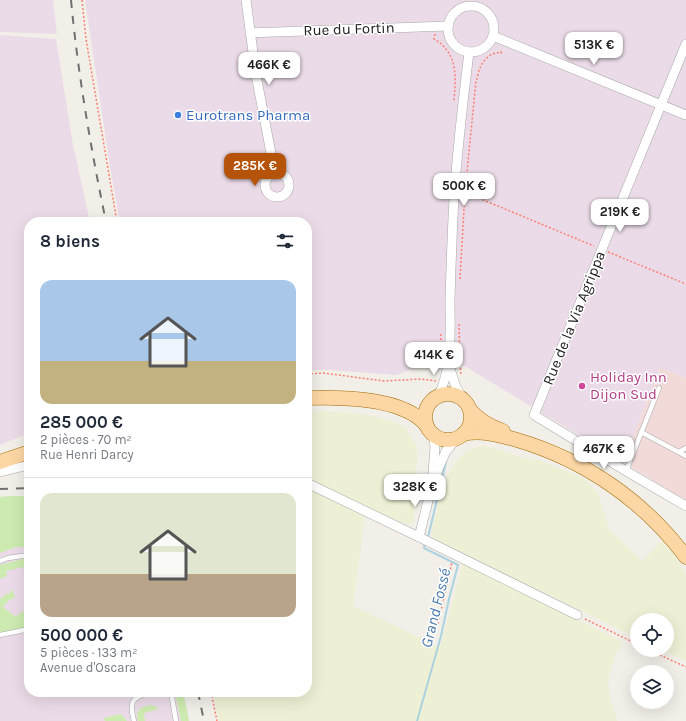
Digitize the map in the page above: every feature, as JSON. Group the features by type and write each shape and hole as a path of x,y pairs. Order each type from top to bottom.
{"main road":[{"path":"312,394 359,395 417,403 427,403 445,395 455,396 466,405 476,417 492,427 557,449 605,475 651,510 669,528 686,550"},
{"path":"312,398 329,397 392,405 415,414 424,421 430,430 445,440 450,440 474,432 482,432 507,437 549,451 580,465 627,497 646,512 666,532 686,557"},
{"path":"430,430 426,415 427,410 435,399"},
{"path":"460,436 467,431 470,424 471,416 466,405"},
{"path":"0,462 24,454"},
{"path":"0,466 24,458"}],"street":[{"path":"246,0 256,75 275,174"},
{"path":"484,0 485,10"},
{"path":"471,3 485,10 490,15 494,30 489,44 478,51 469,52 464,51 452,43 449,36 448,23 456,10 471,3"},
{"name":"Rue du Fortin","path":"250,33 448,26"},
{"path":"493,36 686,115"},
{"name":"Rue de la Via Agrippa","path":"626,471 534,415 686,44"},
{"path":"435,399 441,389 448,363 455,188 469,52"},
{"path":"448,363 455,384 466,405"},
{"path":"430,430 435,447 432,485"},
{"path":"419,537 432,485 444,455 450,445 460,436"},
{"path":"0,472 24,466"},
{"path":"626,471 686,506"},
{"path":"312,485 578,615"}],"lane":[{"path":"626,471 659,388"},
{"path":"641,432 686,456"},
{"path":"679,452 686,448"},
{"path":"0,561 8,558 24,556"},
{"path":"0,635 24,630"},
{"path":"134,721 131,709 137,697"},
{"path":"172,697 176,721"}],"path":[{"path":"82,0 86,39 116,217"},
{"path":"459,284 465,192 476,81 483,62 491,54 497,52 500,53 504,41"},
{"path":"455,188 686,284"},
{"path":"455,384 462,384 459,324"},
{"path":"312,374 323,373 384,381 421,379 443,382"},
{"path":"438,624 452,565"},
{"path":"578,615 630,641"},
{"path":"665,657 686,667"},
{"path":"212,697 217,721"}],"shaded area":[{"path":"0,0 53,0 57,34 0,32"},
{"path":"85,0 686,0 686,378 660,368 623,462 458,362 426,364 396,375 312,370 312,217 119,217 110,167"},
{"path":"0,35 56,39 73,145 89,217 24,217 24,435 0,445"},
{"path":"660,368 686,378 686,501 623,462"},
{"path":"24,496 24,697 184,697 189,721 0,721 0,497"}],"green space":[{"path":"326,411 374,416 399,424 406,428 416,445 417,454 414,522 407,524 394,519 312,480 312,412"},
{"path":"486,446 524,458 541,461 583,478 598,493 609,529 642,561 663,540 679,562 686,576 686,661 674,655 674,613 630,613 630,635 433,538 431,533 446,478 461,456 468,450"},
{"path":"312,489 365,515 353,606 440,647 463,564 623,642 616,654 608,680 610,697 617,721 219,721 214,697 312,697"},
{"path":"24,496 24,547 16,547 0,553 0,497"},
{"path":"24,559 24,568 22,567 6,571 7,576 0,579 0,565"},
{"path":"12,590 15,597 8,601 3,607 16,617 24,612 24,628 0,633 0,599 7,593 10,593"},
{"path":"176,697 184,697 189,721 181,721"},
{"path":"152,705 159,709 144,713 145,721 138,721 138,711"},
{"path":"120,714 127,721 105,721 104,718"}],"waterway":[{"name":"Grand Fossé","path":"428,537 446,462"},
{"name":"Grand Fossé","path":"417,721 441,636 458,565 424,548 425,543"}],"railway":[{"path":"71,0 77,56 95,167 105,217"},
{"path":"0,489 24,488"},
{"path":"199,697 204,721"}],"place":[{"name":"Eurotrans Pharma","path":"178,115"},
{"name":"Holiday Inn Dijon Sud","path":"582,386"}]}
